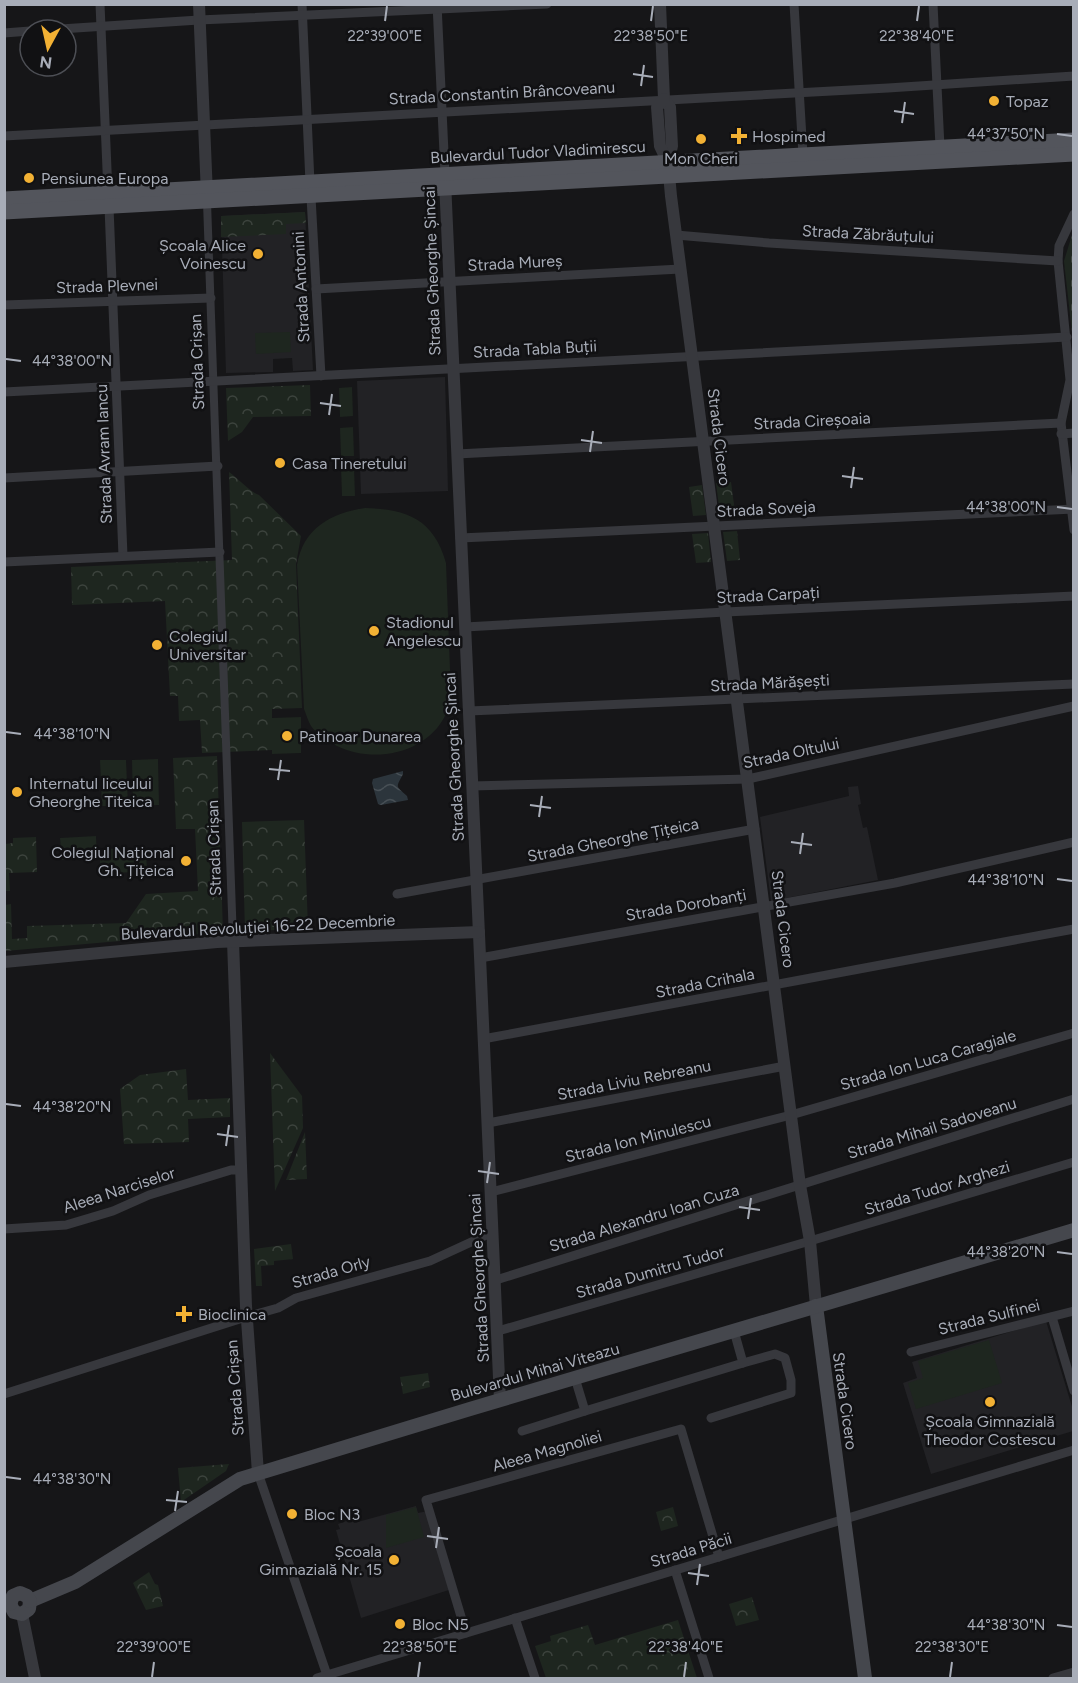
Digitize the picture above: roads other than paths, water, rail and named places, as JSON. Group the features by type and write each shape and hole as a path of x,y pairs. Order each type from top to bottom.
{"main road":[{"name":"Bulevardul Tudor Vladimirescu","path":"668,170 803,155 1074,140"},
{"name":"Bulevardul Tudor Vladimirescu","path":"4,199 109,200 668,170 1074,154"},
{"name":"Bulevardul Tudor Vladimirescu","path":"4,212 109,200"},
{"name":"Bulevardul Mihai Viteazu","path":"22,1614 14,1612 7,1604 13,1596 20,1593 27,1596 30,1601 75,1582 240,1479 1074,1230"},
{"name":"Strada Cicero","path":"816,1306 865,1678"},
{"path":"22,1614 29,1609 30,1601"}],"street":[{"name":"Strada Avram Iancu","path":"100,4 123,556"},
{"name":"Strada Crișan","path":"199,4 218,466 246,1317 258,1473 328,1677"},
{"name":"Strada Antonini","path":"302,4 321,376"},
{"path":"78,28 199,20 302,17 437,7 546,4"},
{"name":"Strada Cicero","path":"660,4 664,99 657,108 660,146 668,170 800,1185 810,1241 816,1306"},
{"path":"794,4 803,155"},
{"path":"933,4 940,147"},
{"name":"Strada Gheorghe Șincai","path":"437,7 500,1400"},
{"name":"Strada Constantin Brâncoveanu","path":"4,136 1074,76"},
{"path":"1074,214 1059,246 1058,261 1070,380 1061,423 1074,530"},
{"name":"Strada Zăbrăuțului","path":"676,235 1058,261"},
{"name":"Strada Mureș","path":"316,289 680,269"},
{"name":"Strada Plevnei","path":"4,305 211,298"},
{"name":"Strada Tabla Buții","path":"4,392 1067,338"},
{"name":"Strada Cireșoaia","path":"457,454 1061,423"},
{"path":"1062,434 1074,433"},
{"path":"4,478 218,466"},
{"name":"Strada Soveja","path":"460,538 1072,509"},
{"path":"4,562 220,552"},
{"name":"Strada Carpați","path":"465,627 1074,596"},
{"name":"Strada Mărășești","path":"469,711 1074,684"},
{"name":"Strada Oltului","path":"472,786 748,779 1074,706"},
{"name":"Strada Gheorghe Țițeica","path":"397,894 755,828"},
{"name":"Strada Dorobanți","path":"480,958 895,883 1074,842"},
{"name":"Strada Crihala","path":"483,1039 1074,929"},
{"name":"Bulevardul Revoluției 16-22 Decembrie","path":"4,962 233,941 479,932"},
{"name":"Strada Ion Luca Caragiale","path":"791,1115 1074,1033"},
{"name":"Strada Liviu Rebreanu","path":"488,1124 785,1066"},
{"name":"Strada Mihail Sadoveanu","path":"800,1185 1074,1099"},
{"name":"Strada Ion Minulescu","path":"491,1192 791,1115"},
{"name":"Strada Tudor Arghezi","path":"810,1241 1074,1162"},
{"name":"Aleea Narciselor","path":"4,1229 66,1225 113,1211 149,1195 231,1170 241,1170"},
{"name":"Strada Alexandru Ioan Cuza","path":"496,1280 800,1185"},
{"name":"Strada Orly","path":"4,1394 278,1308 296,1298 430,1262 493,1232"},
{"name":"Strada Dumitru Tudor","path":"498,1330 810,1241"},
{"name":"Strada Sulfinei","path":"911,1352 1074,1311"},
{"path":"1052,1317 1074,1391"},
{"path":"734,1331 743,1363"},
{"path":"522,1431 775,1354 785,1358 791,1380 791,1393 711,1418"},
{"path":"575,1378 585,1411"},
{"name":"Aleea Magnoliei","path":"466,1633 426,1500 681,1429 719,1557"},
{"name":"Strada Păcii","path":"317,1678 328,1677 1074,1449"},
{"path":"675,1570 709,1678"},
{"path":"22,1614 35,1678"},
{"path":"515,1618 536,1678"},
{"path":"1053,1678 1074,1672"}],"water":[{"path":"403,771 398,786 408,800 378,804 373,779"}],"place":[{"name":"Topaz","path":"994,101"},
{"name":"Hospimed","path":"739,136"},
{"name":"Mon Cheri","path":"701,139"},
{"name":"Pensiunea Europa","path":"29,178"},
{"name":"Școala Alice Voinescu","path":"258,254"},
{"name":"Casa Tineretului","path":"280,463"},
{"name":"Stadionul Angelescu","path":"374,631"},
{"name":"Colegiul Universitar","path":"157,645"},
{"name":"Patinoar Dunarea","path":"287,736"},
{"name":"Internatul liceului Gheorghe Titeica","path":"17,792"},
{"name":"Colegiul Național Gh. Țițeica","path":"186,861"},
{"name":"Bioclinica","path":"184,1314"},
{"name":"Școala Gimnazială Theodor Costescu","path":"990,1402"},
{"name":"Bloc N3","path":"292,1514"},
{"name":"Școala Gimnazială Nr. 15","path":"394,1560"},
{"name":"Bloc N5","path":"400,1624"}]}
